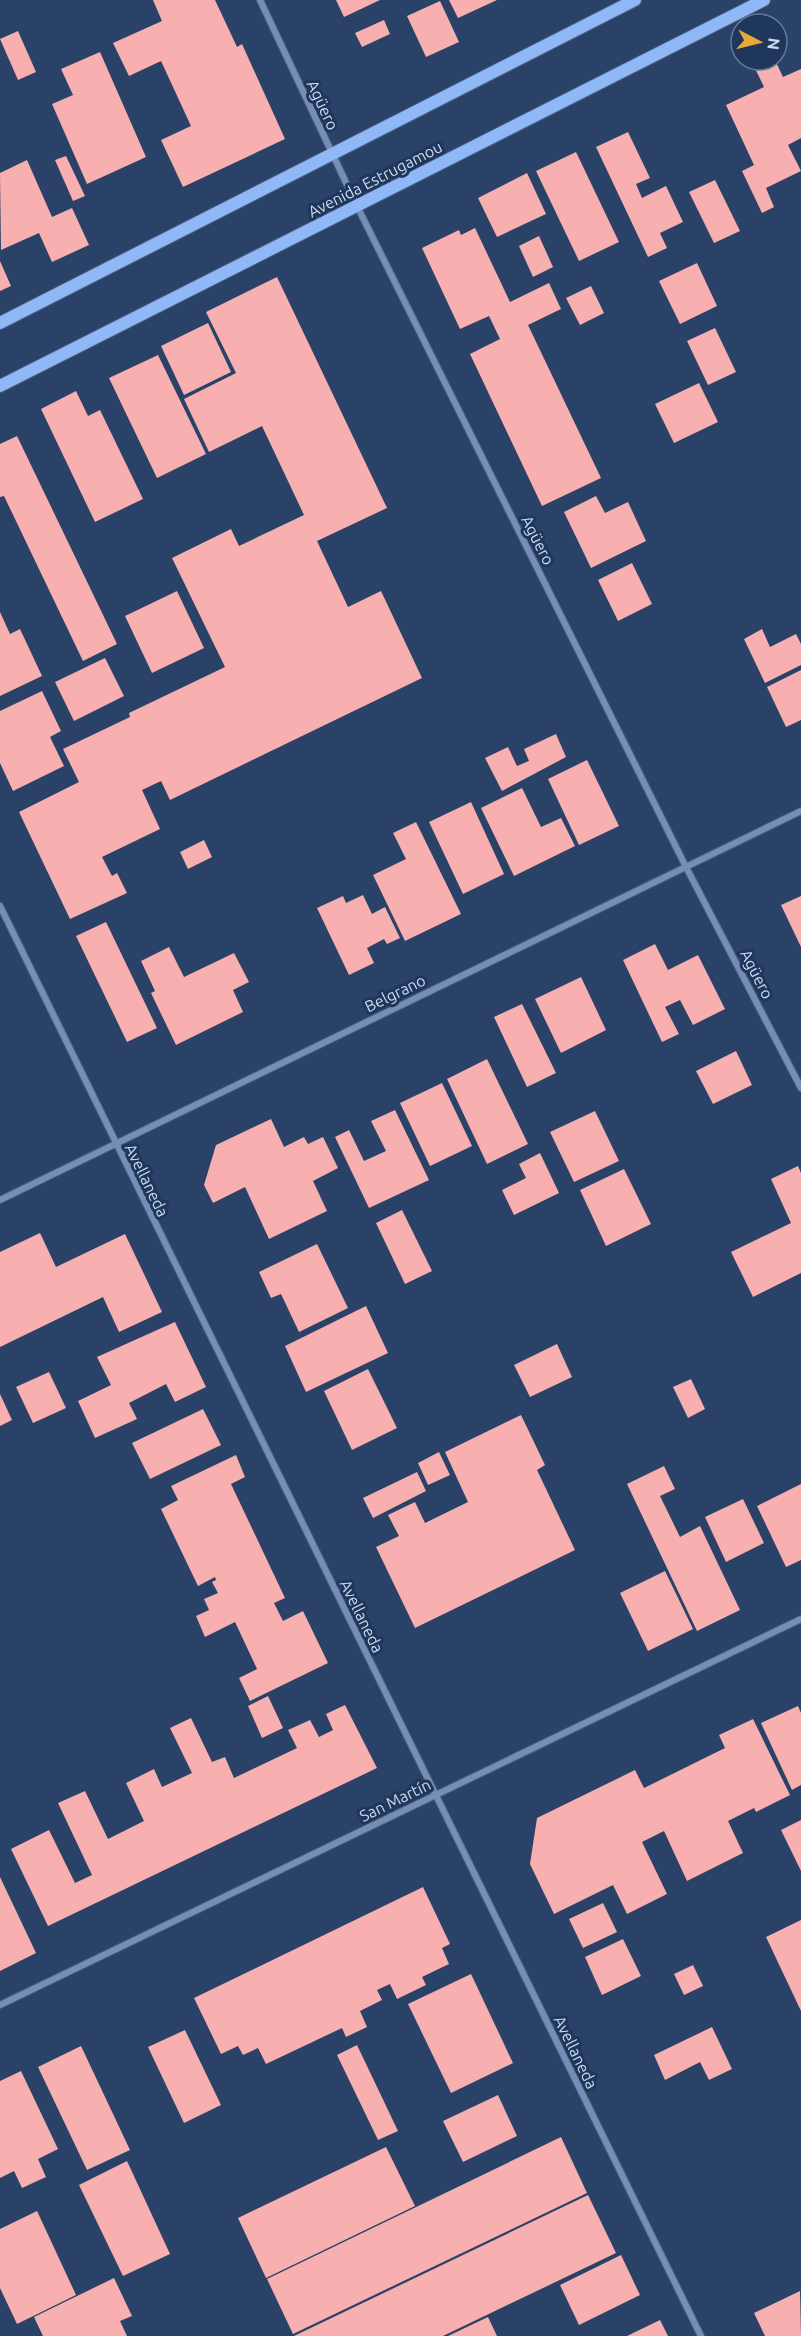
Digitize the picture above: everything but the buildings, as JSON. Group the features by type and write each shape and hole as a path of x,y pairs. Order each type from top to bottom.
{"main road":[{"path":"0,323 634,0"},
{"name":"Avenida Estrugamou","path":"0,386 764,0"}],"street":[{"name":"Agüero","path":"260,0 331,155 686,867 801,1088"},
{"name":"Belgrano","path":"0,1200 801,811"},
{"name":"Avellaneda","path":"0,906 701,2336"},
{"name":"San Martín","path":"0,2005 801,1618"}]}
